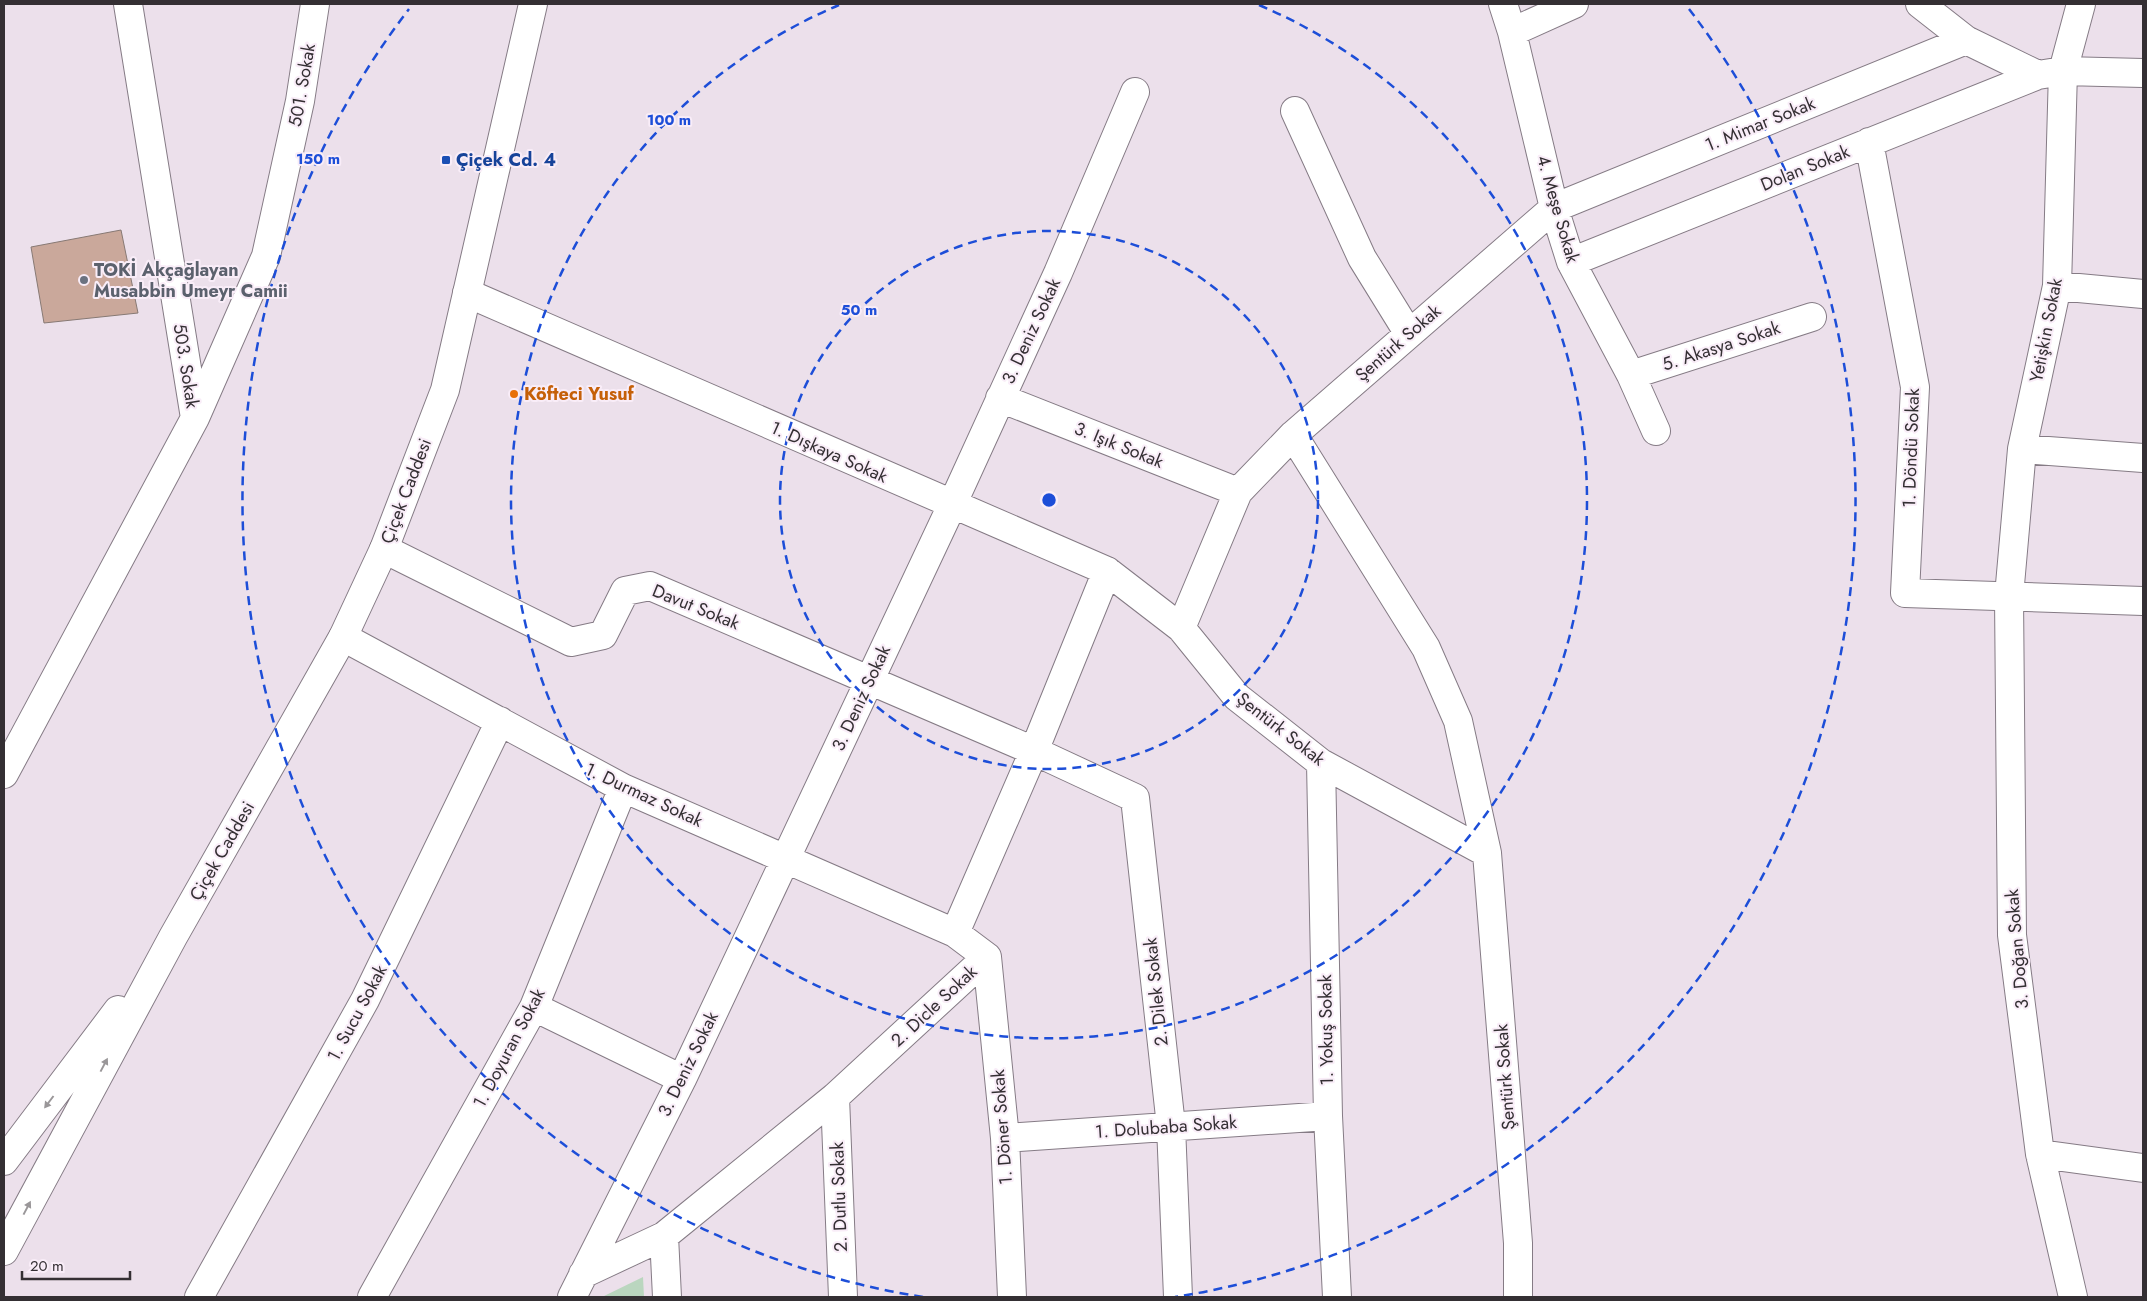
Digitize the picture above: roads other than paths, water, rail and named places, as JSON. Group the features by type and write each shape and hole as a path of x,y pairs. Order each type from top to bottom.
{"street":[{"name":"503. Sokak","path":"4,774 195,418 128,4"},
{"name":"501. Sokak","path":"195,418 266,256 300,101 315,4"},
{"name":"Çiçek Caddesi","path":"4,1251 173,937 344,637 384,549 445,390 533,4"},
{"name":"4. Meşe Sokak","path":"1503,4 1512,32 1554,208 1571,262 1631,376 1656,431"},
{"path":"1512,32 1574,4"},
{"path":"1920,4 1966,40 2051,73 2143,74"},
{"name":"Yetişkin Sokak","path":"2009,596 2022,449 2058,286 2051,73 2081,4"},
{"name":"1. Mimar Sokak","path":"1554,208 1966,40"},
{"name":"Dolan Sokak","path":"1571,262 1869,142 2051,73"},
{"name":"3. Deniz Sokak","path":"578,1286 682,1079 952,505 1058,273 1135,92"},
{"path":"1295,111 1362,258 1409,334"},
{"name":"1. Döndü Sokak","path":"1869,142 1915,387 1905,593 2009,596"},
{"name":"Şentürk Sokak","path":"1518,1297 1518,1244 1487,853 1322,763 1237,697 1181,628 1238,492 1293,435 1554,208"},
{"path":"2058,286 2143,294"},
{"name":"1. Dışkaya Sokak","path":"467,294 1107,572 1181,628"},
{"name":"5. Akasya Sokak","path":"1631,376 1812,317"},
{"name":"3. Işık Sokak","path":"1000,398 1238,492"},
{"path":"1293,435 1426,648 1458,721 1487,853"},
{"path":"2022,449 2143,458"},
{"name":"Davut Sokak","path":"384,549 571,642 603,635 625,591 650,586 1034,751"},
{"path":"955,933 1034,751 1107,572"},
{"path":"2009,596 2143,600"},
{"name":"3. Doğan Sokak","path":"2009,596 2012,935 2040,1154 2073,1297"},
{"name":"1. Durmaz Sokak","path":"344,637 623,788 955,933"},
{"name":"1. Sucu Sokak","path":"199,1297 365,1000 500,721"},
{"name":"2. Dilek Sokak","path":"1034,751 1135,798 1171,1126 1178,1297"},
{"name":"1. Yokuş Sokak","path":"1322,763 1328,1116 1337,1297"},
{"name":"1. Doyuran Sokak","path":"372,1297 534,1007 623,788"},
{"name":"2. Dicle Sokak","path":"578,1286 664,1236 835,1097 987,957 955,933"},
{"name":"Çiçek Caddesi","path":"4,1161 173,937"},
{"name":"1. Döner Sokak","path":"987,957 1005,1138 1012,1297"},
{"path":"534,1007 682,1079"},
{"name":"2. Dutlu Sokak","path":"835,1097 843,1297"},
{"name":"1. Dolubaba Sokak","path":"1005,1138 1328,1116"},
{"path":"2040,1154 2143,1168"},
{"path":"664,1236 667,1297"}],"place":[{"name":"Çiçek Cd. 4","path":"446,160"},
{"name":"TOKİ Akçağlayan Musabbin Umeyr Camii","path":"84,280"},
{"name":"Köfteci Yusuf","path":"514,394"}]}
